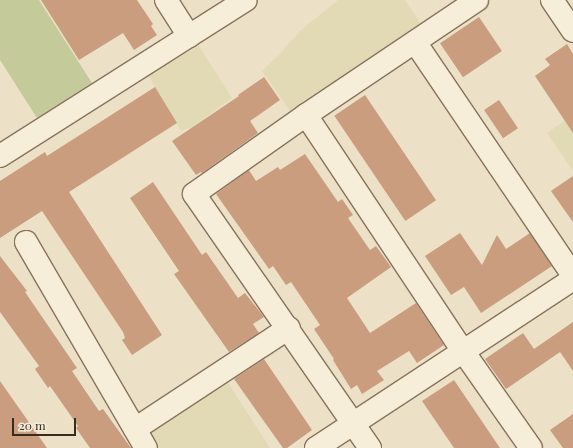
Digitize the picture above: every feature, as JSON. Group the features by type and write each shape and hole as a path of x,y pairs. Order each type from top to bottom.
{"street":[{"path":"166,0 189,36"},
{"path":"0,156 246,0"},
{"path":"370,448 289,328 194,194 306,115 477,0"},
{"path":"552,0 573,31"},
{"path":"415,42 573,275"},
{"path":"306,115 463,351 531,448"},
{"path":"26,242 146,448"},
{"path":"316,448 573,279"},
{"path":"135,429 289,328"}],"shaded area":[{"path":"338,0 405,0 422,25 293,115 262,71 280,54 300,31"},
{"path":"199,46 232,98 192,127 181,131 148,75"},
{"path":"573,115 573,171 547,133"},
{"path":"225,378 270,448 157,448 150,435 153,425"}],"green space":[{"path":"0,0 39,0 92,83 37,118 0,60"}],"building":[{"path":"41,0 137,0 153,24 151,26 157,35 134,50 123,33 79,60"},
{"path":"479,17 502,51 463,77 440,43"},
{"path":"567,44 573,54 573,133 535,76 550,65 545,59"},
{"path":"264,77 280,100 250,121 258,133 202,173 201,172 196,175 172,141 239,96 238,95"},
{"path":"155,87 177,123 69,192 162,335 132,355 122,340 125,338 123,332 42,211 0,238 0,181 45,152 47,156"},
{"path":"365,95 436,200 405,221 334,116"},
{"path":"499,100 518,128 503,138 484,110"},
{"path":"305,154 338,202 342,199 353,215 348,218 370,250 376,246 391,267 347,298 370,333 416,303 444,345 417,363 409,351 377,371 384,380 362,394 357,385 351,389 333,360 334,359 314,329 320,325 291,282 286,285 273,266 269,269 216,194 249,170 256,181 278,167 280,170"},
{"path":"573,176 573,222 551,191"},
{"path":"153,182 202,255 206,252 238,298 245,293 264,317 253,324 259,333 229,352 174,274 179,271 130,198"},
{"path":"460,233 482,265 497,235 506,249 530,233 552,266 481,313 464,287 451,295 425,256"},
{"path":"0,256 27,291 25,292 77,368 72,371 99,411 103,409 131,448 90,448 76,428 78,426 50,386 48,388 35,369 39,366 0,312"},
{"path":"573,322 573,371 560,352 506,389 485,359 523,333 534,349"},
{"path":"264,359 312,430 287,448 283,448 234,379"},
{"path":"454,380 500,448 454,448 422,401"},
{"path":"0,381 47,448 0,448"},
{"path":"573,414 573,448 563,448 550,430"}]}
